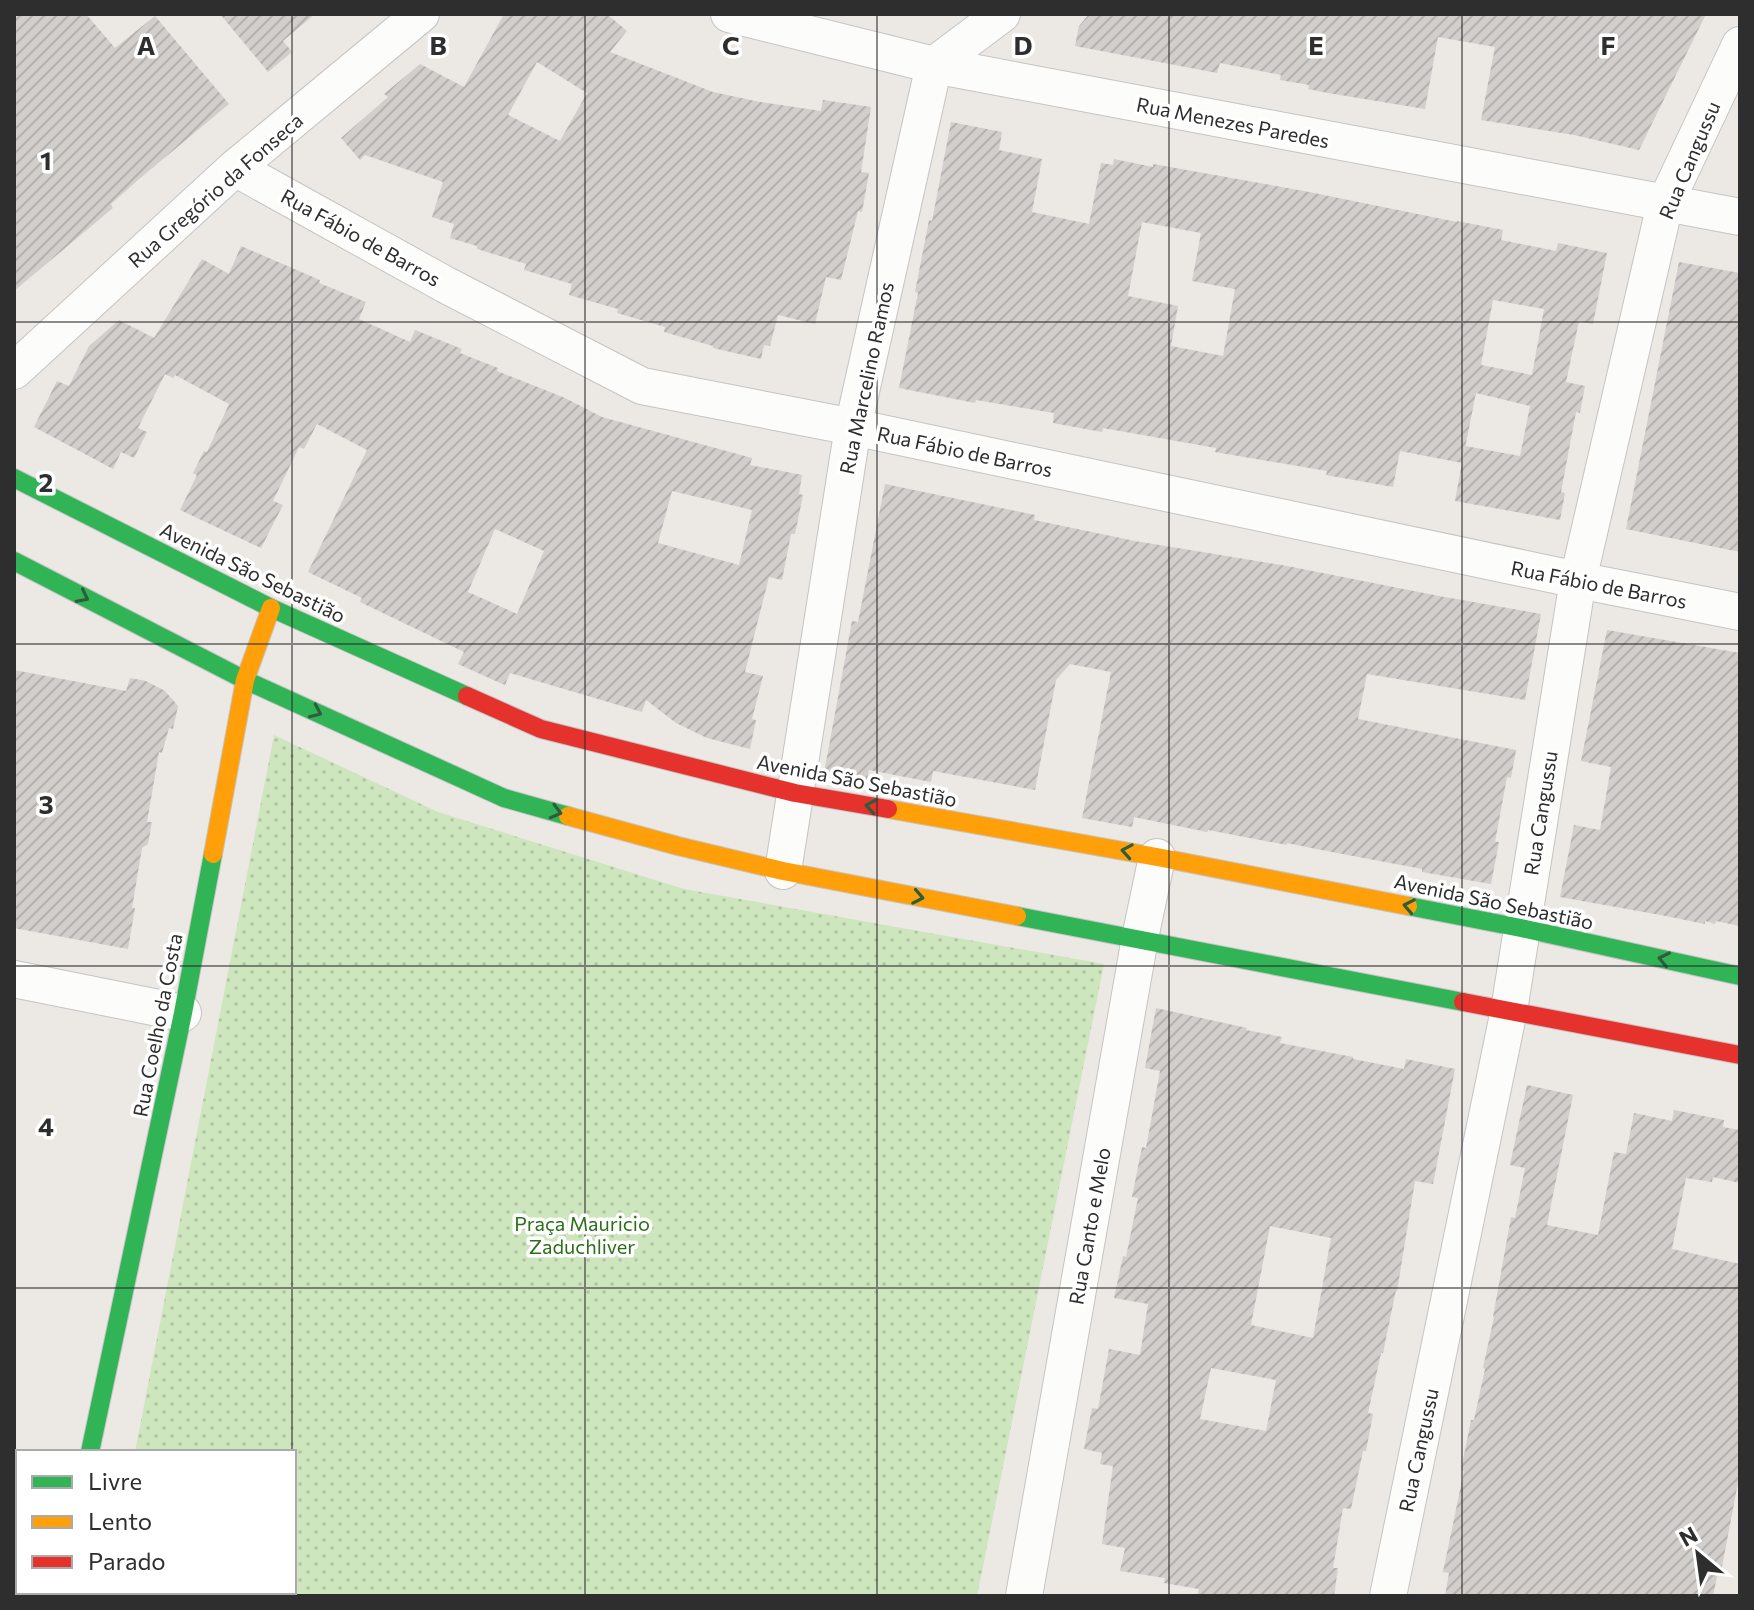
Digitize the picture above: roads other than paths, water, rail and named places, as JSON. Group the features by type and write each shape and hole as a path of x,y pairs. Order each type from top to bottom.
{"street":[{"name":"Rua Gregório da Fonseca","path":"14,371 235,168 421,14"},
{"name":"Rua Menezes Paredes","path":"729,14 934,65 1740,217"},
{"path":"934,65 1002,14"},
{"name":"Rua Cangussu","path":"1388,1596 1509,1010 1578,580 1665,204 1740,45"},
{"name":"Rua Marcelino Ramos","path":"783,871 853,427 934,65"},
{"name":"Rua Fábio de Barros","path":"235,168 446,285 642,386 1740,612"},
{"name":"Avenida São Sebastião","path":"14,478 271,608 541,729 795,793 1157,857 1521,928 1740,976"},
{"path":"14,561 245,680 504,798 783,871 1740,1055"},
{"name":"Rua Coelho da Costa","path":"90,1450 183,1013 245,680 271,608"},
{"name":"Rua Canto e Melo","path":"1024,1596 1157,857"},
{"path":"14,979 183,1013"}],"park label":[{"name":"Praça Mauricio Zaduchliver","path":"582,1234"}]}
